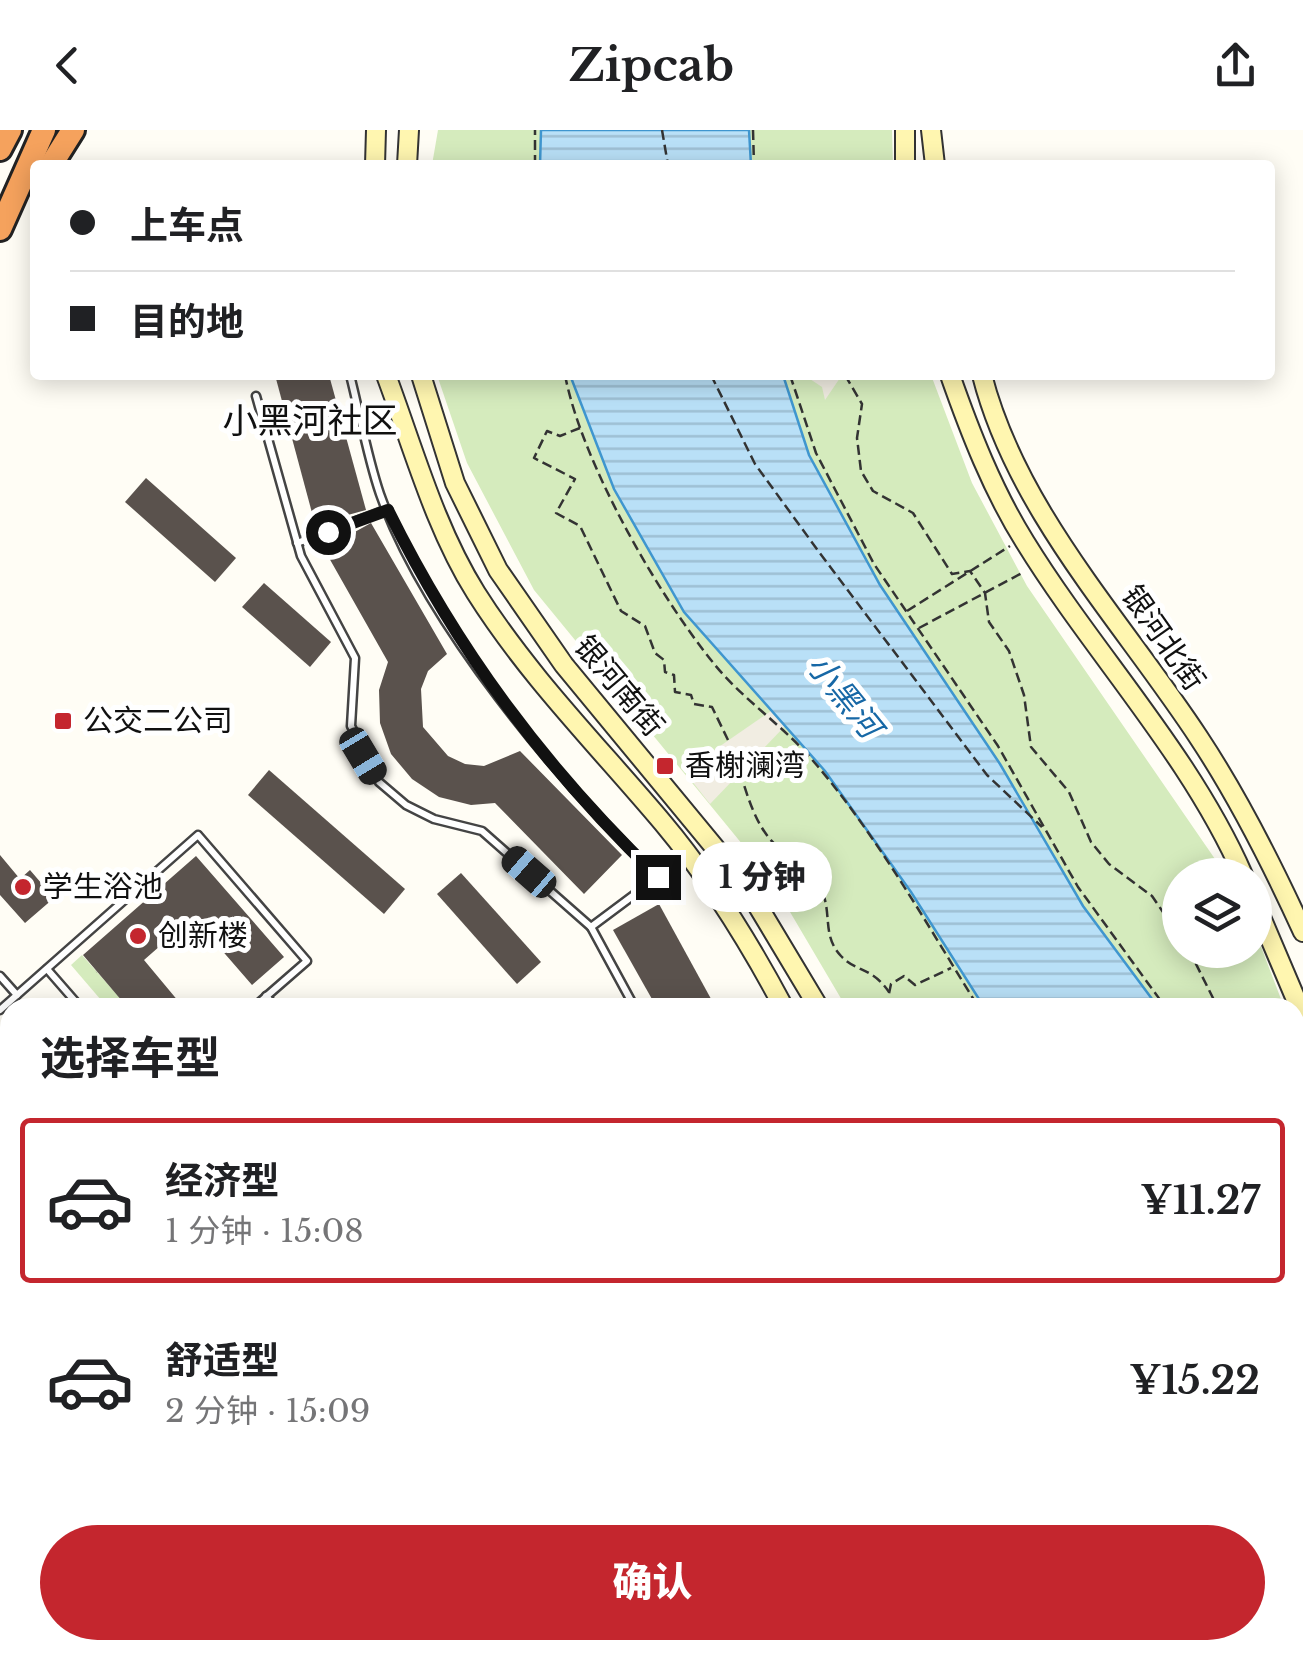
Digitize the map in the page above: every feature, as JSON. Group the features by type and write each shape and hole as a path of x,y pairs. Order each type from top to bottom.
{"highway":[{"path":"0,149 10,130"},
{"path":"31,160 44,130"},
{"path":"54,160 74,130"},
{"path":"0,228 30,161"},
{"path":"0,237 30,195"}],"main road":[{"path":"375,160 376,130"},
{"path":"408,160 409,130"},
{"path":"904,130 906,160"},
{"path":"931,130 934,160"},
{"name":"银河南街","path":"388,380 438,514 475,592 543,685 686,855 758,958 779,998"},
{"name":"银河南街","path":"423,380 455,484 498,570 564,664 744,882 813,998"},
{"name":"银河北街","path":"952,380 969,430 1022,538 1180,768 1235,858"},
{"name":"银河北街","path":"983,380 990,404 1042,513 1200,738 1257,832 1303,932"},
{"path":"1272,944 1295,998"}],"lane":[{"path":"351,380 388,510 424,583 472,662 573,786 658,877"},
{"path":"256,396 297,543 355,658 351,726 378,782 406,806 434,819 482,831 591,927 630,998"},
{"path":"297,543 388,510"},
{"path":"14,998 198,836 307,960 266,996"},
{"path":"591,927 686,855"},
{"path":"47,969 72,998"},
{"path":"0,976 17,995"}],"path":[{"path":"535,130 535,160"},
{"path":"662,130 667,160"},
{"path":"753,130 754,160"},
{"path":"566,380 580,428 616,504 686,625 716,667 808,755 973,998"},
{"path":"713,380 755,464 808,538 986,775 1046,830"},
{"path":"792,380 816,453 874,564 998,746 1078,887 1159,998"},
{"path":"848,380 862,404 856,438 860,472 873,491 913,513 952,574 970,571"},
{"path":"580,428 560,436 547,430 534,458 575,479 556,513 580,526 621,610 645,626 655,653 664,660 665,672 674,675 674,692 690,695 694,704 712,707 728,740"},
{"path":"906,612 1022,538"},
{"path":"918,629 1040,563"},
{"path":"970,571 985,593 989,622 1009,651 1024,695 1031,747 1069,792 1091,842 1109,864 1152,896 1162,911"},
{"path":"740,772 762,826 779,848 808,867 823,893 828,938 844,959 878,976 889,992"},
{"path":"888,998 891,984 904,976 915,985 954,967"},
{"path":"1197,968 1213,998"}],"green space":[{"path":"438,130 892,130 893,160 433,160"},
{"path":"439,380 933,380 972,483 1027,586 1214,858 1162,858 1162,968 1269,968 1281,998 841,998 770,878 534,590 467,463"},
{"path":"82,955 120,998 99,998 71,965"}],"shaded area":[{"path":"812,380 839,380 825,400 822,387"},
{"path":"771,711 785,726 710,804 684,771"}],"water":[{"path":"541,130 749,130 751,160 540,160"},
{"name":"小黑河","path":"572,380 785,380 809,455 880,585 1000,764 1083,906 1151,998 978,998 911,892 825,771 684,612 614,489"}],"building":[{"path":"276,380 330,380 366,510 315,524"},
{"path":"146,478 236,558 215,582 125,502"},
{"path":"371,523 447,654 428,671 421,689 423,727 448,756 465,764 484,766 520,751 622,855 584,894 495,803 471,805 439,797 412,779 391,754 380,723 379,690 388,662 324,549"},
{"path":"264,583 331,642 310,667 242,607"},
{"path":"269,770 405,889 384,914 248,795"},
{"name":"学生浴池","path":"0,855 20,879 30,870 54,898 25,923 0,895"},
{"name":"创新楼","path":"196,856 284,957 252,985 193,917 144,960 176,998 120,998 83,955"},
{"path":"461,873 541,962 517,984 437,894"},
{"path":"659,904 711,998 651,998 613,930"}],"place":[{"name":"公交二公司","path":"63,721"},
{"name":"香榭澜湾","path":"665,766"},
{"name":"学生浴池","path":"23,887"},
{"name":"创新楼","path":"138,936"}],"district":[{"name":"小黑河社区","path":"310,421"}],"route":[{"path":"328,532 388,510 424,583 472,662 536,743 622,842 658,877"}]}
